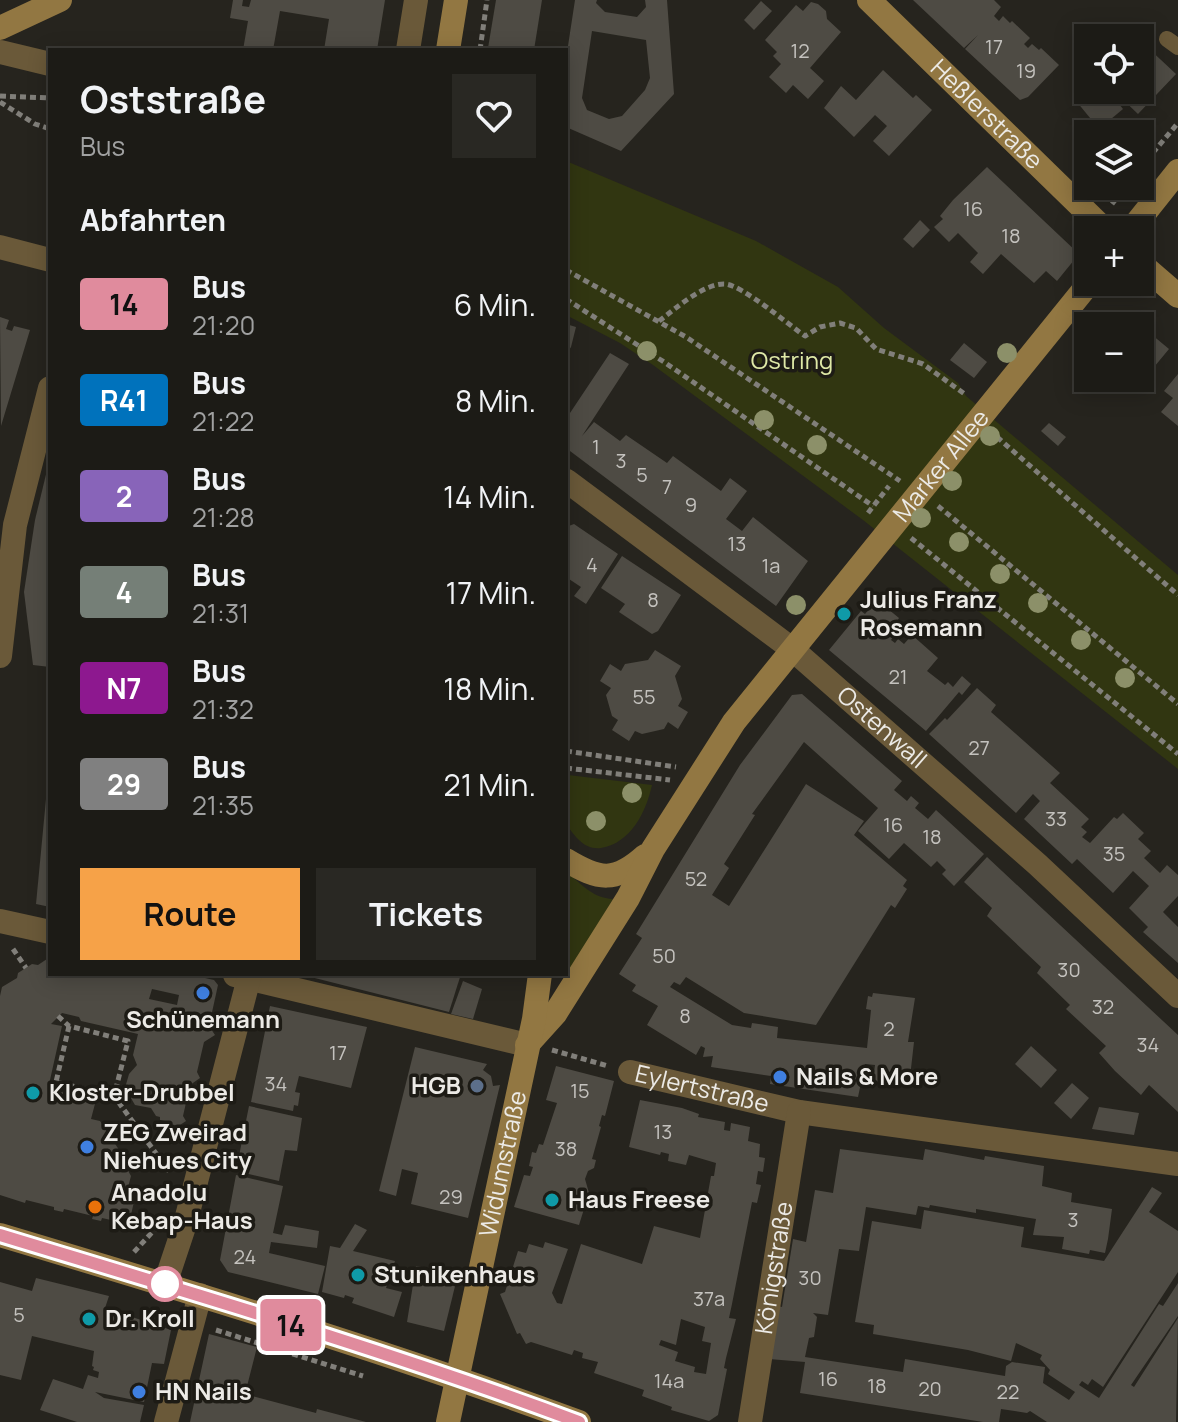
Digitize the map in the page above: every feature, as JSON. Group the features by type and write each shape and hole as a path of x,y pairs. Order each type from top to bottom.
{"street":[{"path":"0,28 60,0"},
{"path":"408,48 416,0"},
{"path":"448,48 456,0"},
{"name":"Heßlerstraße","path":"869,0 1091,216"},
{"path":"0,52 48,64"},
{"path":"1142,216 1178,171"},
{"path":"0,247 48,259"},
{"path":"1154,275 1178,296"},
{"name":"Marker Allee","path":"792,649 1079,296"},
{"path":"0,656 15,525 48,396"},
{"name":"Ostenwall","path":"568,482 792,649 1037,864 1178,996"},
{"path":"248,976 527,1045 555,1014 628,898 653,849 734,722 792,649"},
{"path":"568,861 593,875 614,876 630,869 653,849"},
{"path":"0,921 48,932"},
{"path":"165,1284 185,1224 244,976"},
{"name":"Widumstraße","path":"448,1422 540,976"},
{"name":"Eylertstraße","path":"630,1072 799,1112 1178,1164"},
{"name":"Königstraße","path":"750,1422 799,1112"},
{"path":"0,1235 165,1284 458,1378 579,1422"},
{"path":"166,1422 200,1295"}],"path":[{"path":"480,48 487,0"},
{"path":"0,96 48,98"},
{"path":"0,102 35,124 48,128"},
{"path":"1154,151 1178,123"},
{"path":"568,271 686,337 921,493 1178,704"},
{"path":"659,321 694,295 723,283 737,287 805,336 820,327 840,323 856,328 876,349 923,364 966,395"},
{"path":"997,437 1178,595"},
{"path":"568,751 681,768"},
{"path":"568,768 674,780"},
{"path":"58,1016 69,1026 128,1041 114,1096"},
{"path":"69,1026 56,1082 114,1096 171,1174"},
{"name":"Eylertstraße","path":"527,1045 630,1072"},
{"path":"192,1323 371,1379"}],"green space":[{"name":"Ostring","path":"568,162 756,241 838,287 884,328 958,383 966,396 1178,575 1178,769 863,520 620,343 568,316"},
{"path":"568,775 652,785 636,825 621,840 595,848 581,842 568,825"},
{"path":"568,873 594,893 613,899 569,974"}],"building":[{"path":"233,0 243,0 242,6 249,7 251,0 385,0 377,48 324,48 329,19 280,11 273,48 243,48 248,21 230,18"},
{"path":"496,0 542,0 534,48 488,48"},
{"path":"575,0 597,0 596,3 605,12 637,17 646,7 645,0 667,0 674,94 621,151 568,128 568,48","holes":["592,31 646,40 650,78 645,90 622,116 609,119 587,110 582,98"]},
{"path":"913,0 994,0 1001,7 994,16 999,21 1003,16 1010,23 1012,21 1030,38 1024,44 1028,48 1032,44 1039,50 1041,48 1059,65 1028,97 1020,100 965,49 978,35 964,48"},
{"path":"761,1 772,11 754,30 744,20"},
{"path":"811,2 826,11 827,19 841,32 810,68 824,81 808,99 793,85 786,93 769,77 781,64 773,56 777,52 765,40 796,5 803,11"},
{"path":"1154,53 1176,74 1154,97"},
{"path":"883,70 913,98 916,95 932,110 889,156 873,141 887,126 875,115 854,137 824,108 841,86 856,100"},
{"path":"1079,104 1119,104 1123,109 1110,120 1092,120"},
{"path":"1128,104 1148,104 1138,114"},
{"path":"987,167 1074,249 1074,260 1057,281 1046,271 1034,283 1001,254 983,274 970,262 978,253 958,233 949,242 934,227 943,219 940,216"},
{"path":"920,220 930,230 913,248 903,239"},
{"path":"0,317 9,320 6,329 12,331 14,326 30,330 1,426"},
{"path":"568,325 576,327 568,352"},
{"path":"1154,336 1169,349 1154,367"},
{"path":"964,343 987,362 974,378 950,360"},
{"path":"610,353 629,364 582,436 594,422 620,441 626,435 667,463 673,456 721,491 730,478 747,491 726,519 742,531 753,517 808,561 776,606 568,450 568,416"},
{"path":"1178,374 1178,426 1161,412 1173,398 1164,391"},
{"path":"1049,423 1066,437 1058,446 1041,431"},
{"path":"48,466 48,667 33,665 24,592 35,520"},
{"path":"574,524 618,554 586,604 574,596 581,587 568,578 568,526"},
{"path":"622,556 681,595 658,631 652,634 619,612 625,604 601,588"},
{"path":"877,600 899,618 889,634 893,637 891,640 895,643 898,639 904,644 912,635 938,658 927,671 945,685 948,682 953,687 962,676 971,684 962,695 959,692 926,731 829,650 861,611 865,614"},
{"path":"655,650 681,666 675,676 682,699 678,706 688,712 678,729 668,722 664,729 642,734 635,731 629,741 612,730 618,720 612,716 606,695 611,688 600,681 610,664 621,671 625,664 648,660"},
{"path":"977,688 996,705 991,712 1060,773 1050,783 1089,819 1081,827 1087,832 1082,837 1090,843 1114,817 1117,819 1123,813 1144,833 1138,839 1151,851 1144,858 1160,873 1167,865 1178,875 1178,896 1163,912 1178,927 1178,963 1143,932 1148,927 1129,908 1149,886 1133,871 1113,893 1077,859 1072,864 1024,819 1040,801 1033,794 1016,813 929,734"},
{"path":"802,694 902,781 894,790 907,801 911,796 919,803 915,808 928,819 936,810 984,854 954,886 942,874 946,870 937,861 931,867 904,843 889,859 858,831 878,808 804,742 752,814 755,815 724,864 729,868 712,895 729,906 806,784 864,821 854,835 907,880 903,886 907,889 895,908 891,905 816,1025 744,1013 686,977 680,985 674,982 670,987 732,1025 751,1028 752,1023 778,1027 777,1038 867,1048 871,1010 866,1009 868,996 872,997 873,993 915,998 908,1042 914,1042 909,1086 873,1081 875,1065 865,1064 858,1097 770,1084 771,1076 711,1067 713,1056 703,1057 705,1048 701,1046 696,1055 647,1025 658,1006 632,991 636,985 619,974 642,938 636,934 740,765 792,695"},
{"path":"48,778 48,907 36,904"},
{"path":"987,857 1178,1035 1178,1112 1149,1085 1141,1095 1115,1071 1099,1053 1106,1046 1066,1009 1070,1005 1037,973 1041,967 987,916 992,908 964,882"},
{"name":"Kloster-Drubbel","path":"48,958 48,976 196,976 214,980 218,985 209,1026 215,1035 204,1042 197,1072 200,1078 190,1085 183,1116 186,1121 174,1129 170,1122 160,1120 151,1108 135,1105 125,1088 129,1074 137,1065 133,1055 138,1034 81,1021 79,1017 62,1013 51,1024 62,1026 48,1089 96,1100 91,1119 100,1121 127,1162 131,1176 126,1195 135,1197 129,1224 92,1219 93,1216 64,1209 63,1212 54,1210 54,1207 0,1195 0,996 2,987 32,964 38,965","holes":["152,989 179,995 177,1005 149,999"]},
{"path":"307,976 460,976 449,1012"},
{"path":"463,981 482,989 473,1019 451,1014"},
{"path":"270,1006 367,1027 351,1088 299,1076 295,1092 300,1093 298,1106 294,1105 293,1111 251,1102"},
{"path":"1031,1046 1057,1070 1041,1088 1015,1064"},
{"path":"415,1047 487,1064 483,1070 491,1076 493,1086 500,1085 468,1218 411,1204 418,1173 402,1169 396,1196 379,1191"},
{"path":"556,1066 614,1081 605,1116 602,1115 599,1126 592,1159 596,1160 594,1168 588,1171 585,1179 589,1193 579,1225 514,1207 524,1175 530,1176 533,1167 529,1166 532,1152 536,1153 539,1144 543,1145 557,1103 546,1100"},
{"path":"1072,1083 1089,1098 1071,1119 1054,1103"},
{"path":"640,1100 682,1108 699,1114 698,1117 725,1122 724,1130 730,1131 731,1123 750,1127 748,1141 760,1144 759,1157 765,1158 763,1172 758,1171 756,1184 761,1185 757,1203 752,1202 729,1318 736,1319 724,1368 727,1369 718,1415 709,1421 671,1410 672,1407 642,1396 644,1390 594,1373 598,1362 582,1358 583,1353 574,1350 572,1355 531,1342 526,1344 520,1333 517,1334 500,1294 505,1292 518,1251 526,1253 529,1244 543,1248 545,1242 568,1249 552,1293 557,1303 562,1304 581,1244 642,1264 654,1226 700,1238 716,1163 689,1155 686,1165 668,1161 669,1154 661,1152 660,1155 629,1147","holes":["681,1319 705,1327 702,1341 711,1343 706,1374 694,1372 695,1367 675,1361 678,1352 659,1345 661,1340 676,1345"]},
{"path":"249,1106 302,1118 297,1151 285,1150 279,1181 236,1171"},
{"path":"1099,1107 1139,1113 1134,1135 1092,1129"},
{"path":"840,1149 923,1160 925,1149 984,1160 985,1156 1044,1166 1042,1186 1072,1193 1071,1202 1112,1209 1108,1239 1105,1253 1090,1250 1089,1254 1062,1249 1064,1237 1033,1235 1036,1219 930,1205 929,1208 918,1206 916,1215 866,1207 859,1251 839,1249 828,1315 813,1313 817,1317 814,1337 809,1338 805,1357 903,1372 905,1359 1005,1376 1006,1366 1012,1362 1045,1367 1043,1383 1069,1400 1075,1392 1048,1374 1050,1370 1040,1359 1042,1355 1016,1343 1011,1361 968,1350 873,1334 874,1325 855,1322 872,1221 921,1229 924,1210 1024,1227 1021,1247 1104,1261 1152,1187 1162,1193 1149,1212 1178,1231 1178,1272 1103,1387 1092,1379 1088,1385 1082,1381 1079,1385 1099,1398 1159,1304 1163,1306 1178,1283 1178,1316 1131,1385 1134,1387 1178,1318 1176,1422 1047,1422 1030,1411 1001,1409 999,1422 983,1422 800,1393 805,1362 769,1359 778,1306 782,1307 793,1239 806,1242 815,1190 833,1193"},
{"path":"236,1175 283,1186 273,1233 282,1235 285,1225 319,1231 317,1248 271,1242 269,1253 325,1266 318,1294 228,1272 220,1260"},
{"name":"Stunikenhaus","path":"355,1224 367,1230 353,1251 395,1261 386,1288 402,1292 394,1317 352,1303 354,1298 322,1292 330,1246 340,1248"},
{"path":"416,1266 458,1274 444,1331 407,1322"},
{"path":"36,1278 109,1296 105,1308 171,1330 164,1364 152,1363 144,1402 95,1392 104,1398 144,1405 140,1422 77,1422 40,1410 53,1379 83,1389 88,1375 98,1378 99,1372 92,1366 94,1351 32,1336 21,1380 0,1375 0,1282 32,1291"},
{"path":"209,1334 257,1347 245,1394 316,1413 317,1409 366,1422 190,1422"}],"bus line":[{"name":"14","path":"0,1235 165,1284 458,1378 579,1422"}],"place":[{"name":"Julius Franz Rosemann","path":"844,614"},
{"name":"Schünemann","path":"203,993"},
{"name":"Nails & More","path":"780,1077"},
{"name":"HGB","path":"477,1086"},
{"name":"Kloster-Drubbel","path":"33,1093"},
{"name":"ZEG Zweirad Niehues City","path":"87,1147"},
{"name":"Haus Freese","path":"552,1200"},
{"name":"Anadolu Kebap-Haus","path":"95,1207"},
{"name":"Stunikenhaus","path":"358,1275"},
{"name":"Dr. Kroll","path":"89,1319"},
{"name":"HN Nails","path":"139,1392"}]}
